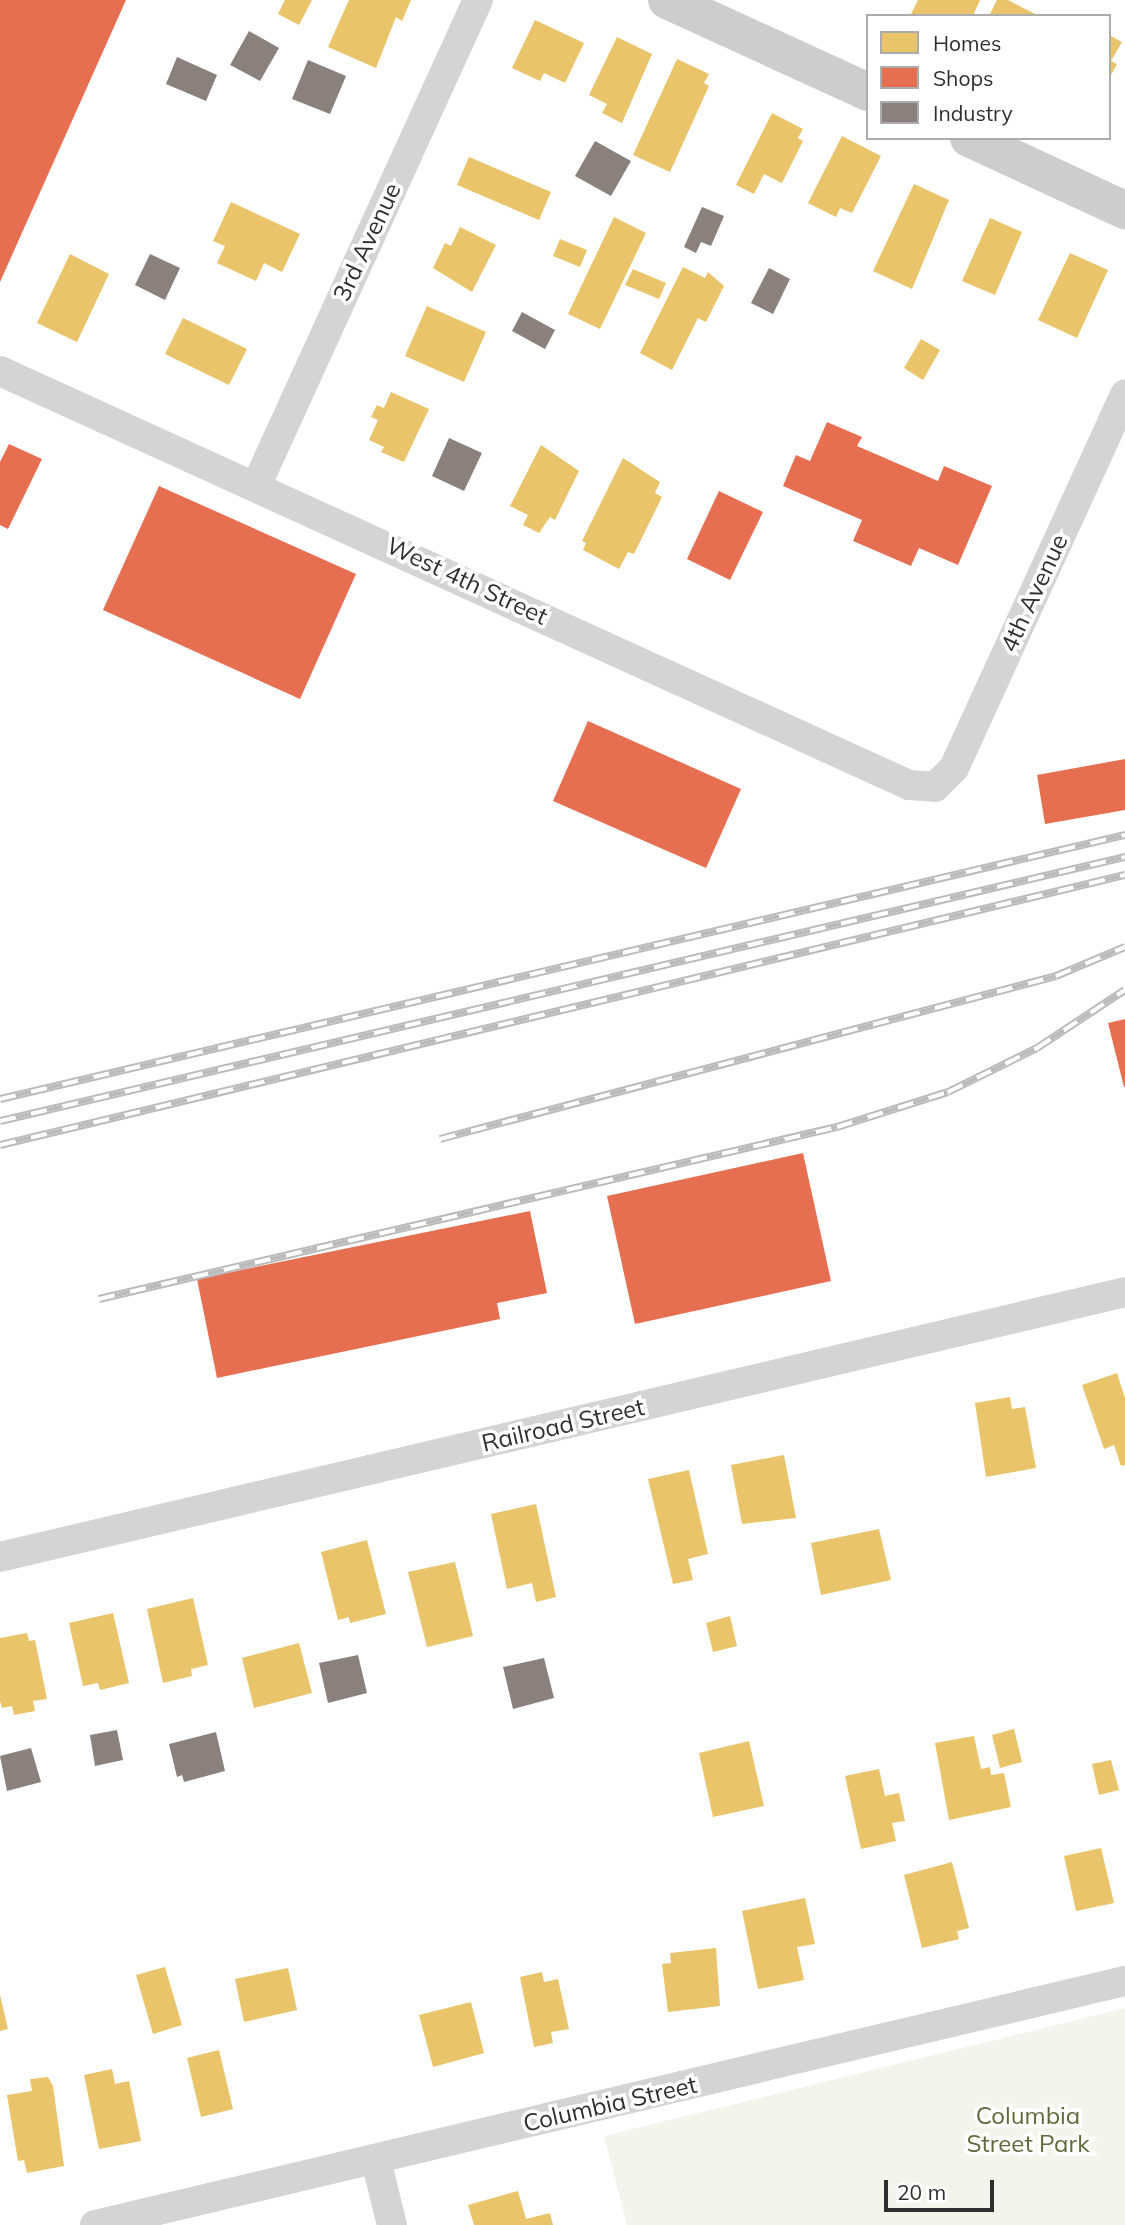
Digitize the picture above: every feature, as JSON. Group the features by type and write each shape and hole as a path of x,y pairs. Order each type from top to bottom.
{"main road":[{"path":"667,0 866,91"},
{"path":"973,140 1125,210"}],"street":[{"name":"3rd Avenue","path":"257,484 478,0"},
{"name":"West 4th Street","path":"0,371 257,484 909,785 935,787"},
{"name":"4th Avenue","path":"935,787 954,768 1125,394"},
{"name":"Railroad Street","path":"0,1558 1125,1292"},
{"name":"Columbia Street","path":"95,2225 1125,1981"},
{"path":"376,2160 392,2225"}],"green space":[{"name":"Columbia Street Park","path":"1125,2008 1125,2225 627,2225 604,2136"}],"building: Homes":[{"path":"285,0 312,0 299,25 278,14"},
{"path":"349,0 411,0 402,21 396,17 376,68 328,47"},
{"path":"918,0 980,0 974,14 911,14"},
{"path":"997,0 1008,0 1035,14 990,14"},
{"path":"535,20 584,43 565,83 544,73 540,81 512,68"},
{"path":"1111,36 1122,42 1111,61"},
{"path":"617,37 652,54 622,123 602,113 607,104 589,95"},
{"path":"677,59 709,74 704,83 709,86 670,172 633,155"},
{"path":"1111,61 1117,64 1111,75"},
{"path":"772,113 803,129 798,138 803,141 782,183 764,174 754,194 736,185"},
{"path":"842,136 881,156 852,213 840,208 836,217 808,203"},
{"path":"469,157 551,192 539,220 457,185"},
{"path":"914,184 949,200 912,289 873,271"},
{"path":"231,202 300,234 282,272 264,263 256,281 217,263 225,246 213,241"},
{"path":"614,217 646,233 600,329 568,314"},
{"path":"990,218 1022,232 995,295 962,281"},
{"path":"460,227 496,245 472,292 433,268 445,243 451,246"},
{"path":"560,239 587,250 580,267 553,256"},
{"path":"1070,253 1108,270 1077,338 1038,320"},
{"path":"70,254 109,274 77,342 37,323"},
{"path":"683,267 705,278 708,272 724,286 706,322 698,318 672,370 640,353"},
{"path":"633,269 666,283 659,299 625,285"},
{"path":"427,306 486,332 464,382 405,356"},
{"path":"183,318 247,349 229,385 165,354"},
{"path":"921,339 940,350 923,380 904,368"},
{"path":"391,392 429,409 404,462 381,452 384,447 369,440 378,420 371,417 377,405 384,408"},
{"path":"541,445 579,471 555,520 550,517 539,533 523,525 528,515 510,506"},
{"path":"623,458 660,482 655,493 662,497 634,554 628,552 619,569 583,550 586,543 582,541"},
{"path":"1117,1373 1125,1398 1125,1465 1121,1466 1114,1445 1104,1449 1082,1385"},
{"path":"1010,1397 1012,1409 1025,1407 1036,1468 986,1477 975,1403"},
{"path":"784,1455 796,1518 742,1524 731,1465"},
{"path":"689,1470 708,1554 688,1559 693,1580 673,1584 648,1479"},
{"path":"536,1504 556,1597 536,1602 532,1583 507,1589 491,1514"},
{"path":"879,1529 891,1580 821,1595 811,1543"},
{"path":"367,1540 386,1614 350,1623 349,1617 338,1620 321,1552"},
{"path":"455,1562 473,1636 427,1647 408,1572"},
{"path":"193,1598 208,1665 191,1669 192,1676 163,1683 147,1609"},
{"path":"113,1613 129,1683 100,1690 98,1683 83,1686 69,1623"},
{"path":"730,1616 737,1646 713,1652 706,1623"},
{"path":"27,1633 29,1641 35,1640 47,1699 33,1701 35,1711 14,1715 12,1706 2,1708 0,1701 0,1638"},
{"path":"299,1643 312,1693 254,1708 242,1658"},
{"path":"1014,1729 1022,1762 1000,1768 992,1735"},
{"path":"974,1736 981,1769 990,1767 991,1775 1004,1773 1011,1807 949,1820 935,1743"},
{"path":"749,1741 764,1806 713,1817 699,1753"},
{"path":"1111,1760 1119,1790 1099,1795 1092,1764"},
{"path":"879,1769 885,1796 899,1793 905,1821 892,1823 896,1841 861,1849 845,1776"},
{"path":"1101,1848 1114,1903 1076,1911 1064,1856"},
{"path":"952,1862 969,1928 957,1931 959,1939 922,1948 904,1875"},
{"path":"805,1898 815,1944 797,1947 804,1980 758,1989 742,1911"},
{"path":"716,1948 720,2006 668,2012 662,1964 671,1963 670,1953"},
{"path":"165,1967 182,2025 153,2034 136,1975"},
{"path":"288,1968 297,2010 244,2022 235,1979"},
{"path":"542,1972 544,1982 558,1979 569,2029 551,2032 553,2043 534,2047 520,1977"},
{"path":"0,1995 8,2029 0,2031"},
{"path":"471,2002 484,2053 433,2067 419,2015"},
{"path":"219,2050 233,2109 201,2117 187,2058"},
{"path":"112,2069 115,2084 129,2081 141,2141 99,2149 84,2075"},
{"path":"48,2077 53,2086 64,2166 27,2173 24,2160 18,2161 7,2095 32,2091 30,2079"},
{"path":"518,2191 526,2219 550,2213 553,2225 474,2225 468,2205"}],"building: Shops":[{"path":"0,0 126,0 0,282"},
{"path":"827,422 862,437 857,446 938,481 944,466 992,486 958,565 919,548 911,566 853,541 862,520 783,486 796,455 810,461"},
{"path":"9,444 42,459 8,529 0,525 0,462"},
{"path":"159,486 356,574 300,699 103,610"},
{"path":"719,491 763,512 730,580 687,559"},
{"path":"588,721 741,789 706,868 553,801"},
{"path":"1125,759 1125,810 1045,824 1037,775"},
{"path":"1125,1019 1125,1087 1124,1087 1108,1023"},
{"path":"803,1153 831,1281 635,1324 607,1196"},
{"path":"530,1211 547,1293 497,1303 500,1319 217,1378 197,1279"}],"building: Industry":[{"path":"249,31 279,48 260,81 230,65"},
{"path":"177,57 217,75 206,101 166,84"},
{"path":"308,60 346,76 330,114 292,99"},
{"path":"595,141 631,161 611,196 575,176"},
{"path":"702,207 724,216 711,246 701,242 696,253 684,247"},
{"path":"150,254 180,268 165,300 135,285"},
{"path":"769,268 790,279 773,314 751,303"},
{"path":"522,312 555,330 545,349 512,331"},
{"path":"449,438 482,453 464,491 432,476"},
{"path":"358,1655 367,1693 328,1703 319,1663"},
{"path":"544,1658 554,1698 513,1709 503,1667"},
{"path":"117,1730 123,1760 95,1766 90,1735"},
{"path":"216,1732 225,1771 184,1782 182,1775 177,1777 169,1744"},
{"path":"31,1748 41,1782 7,1791 0,1756"}],"railway":[{"path":"0,1099 1125,835"},
{"path":"0,1121 1125,857"},
{"path":"0,1145 1125,875"},
{"path":"440,1139 1056,976 1125,947"},
{"path":"99,1299 837,1127 948,1092 1037,1048 1125,990"}]}
